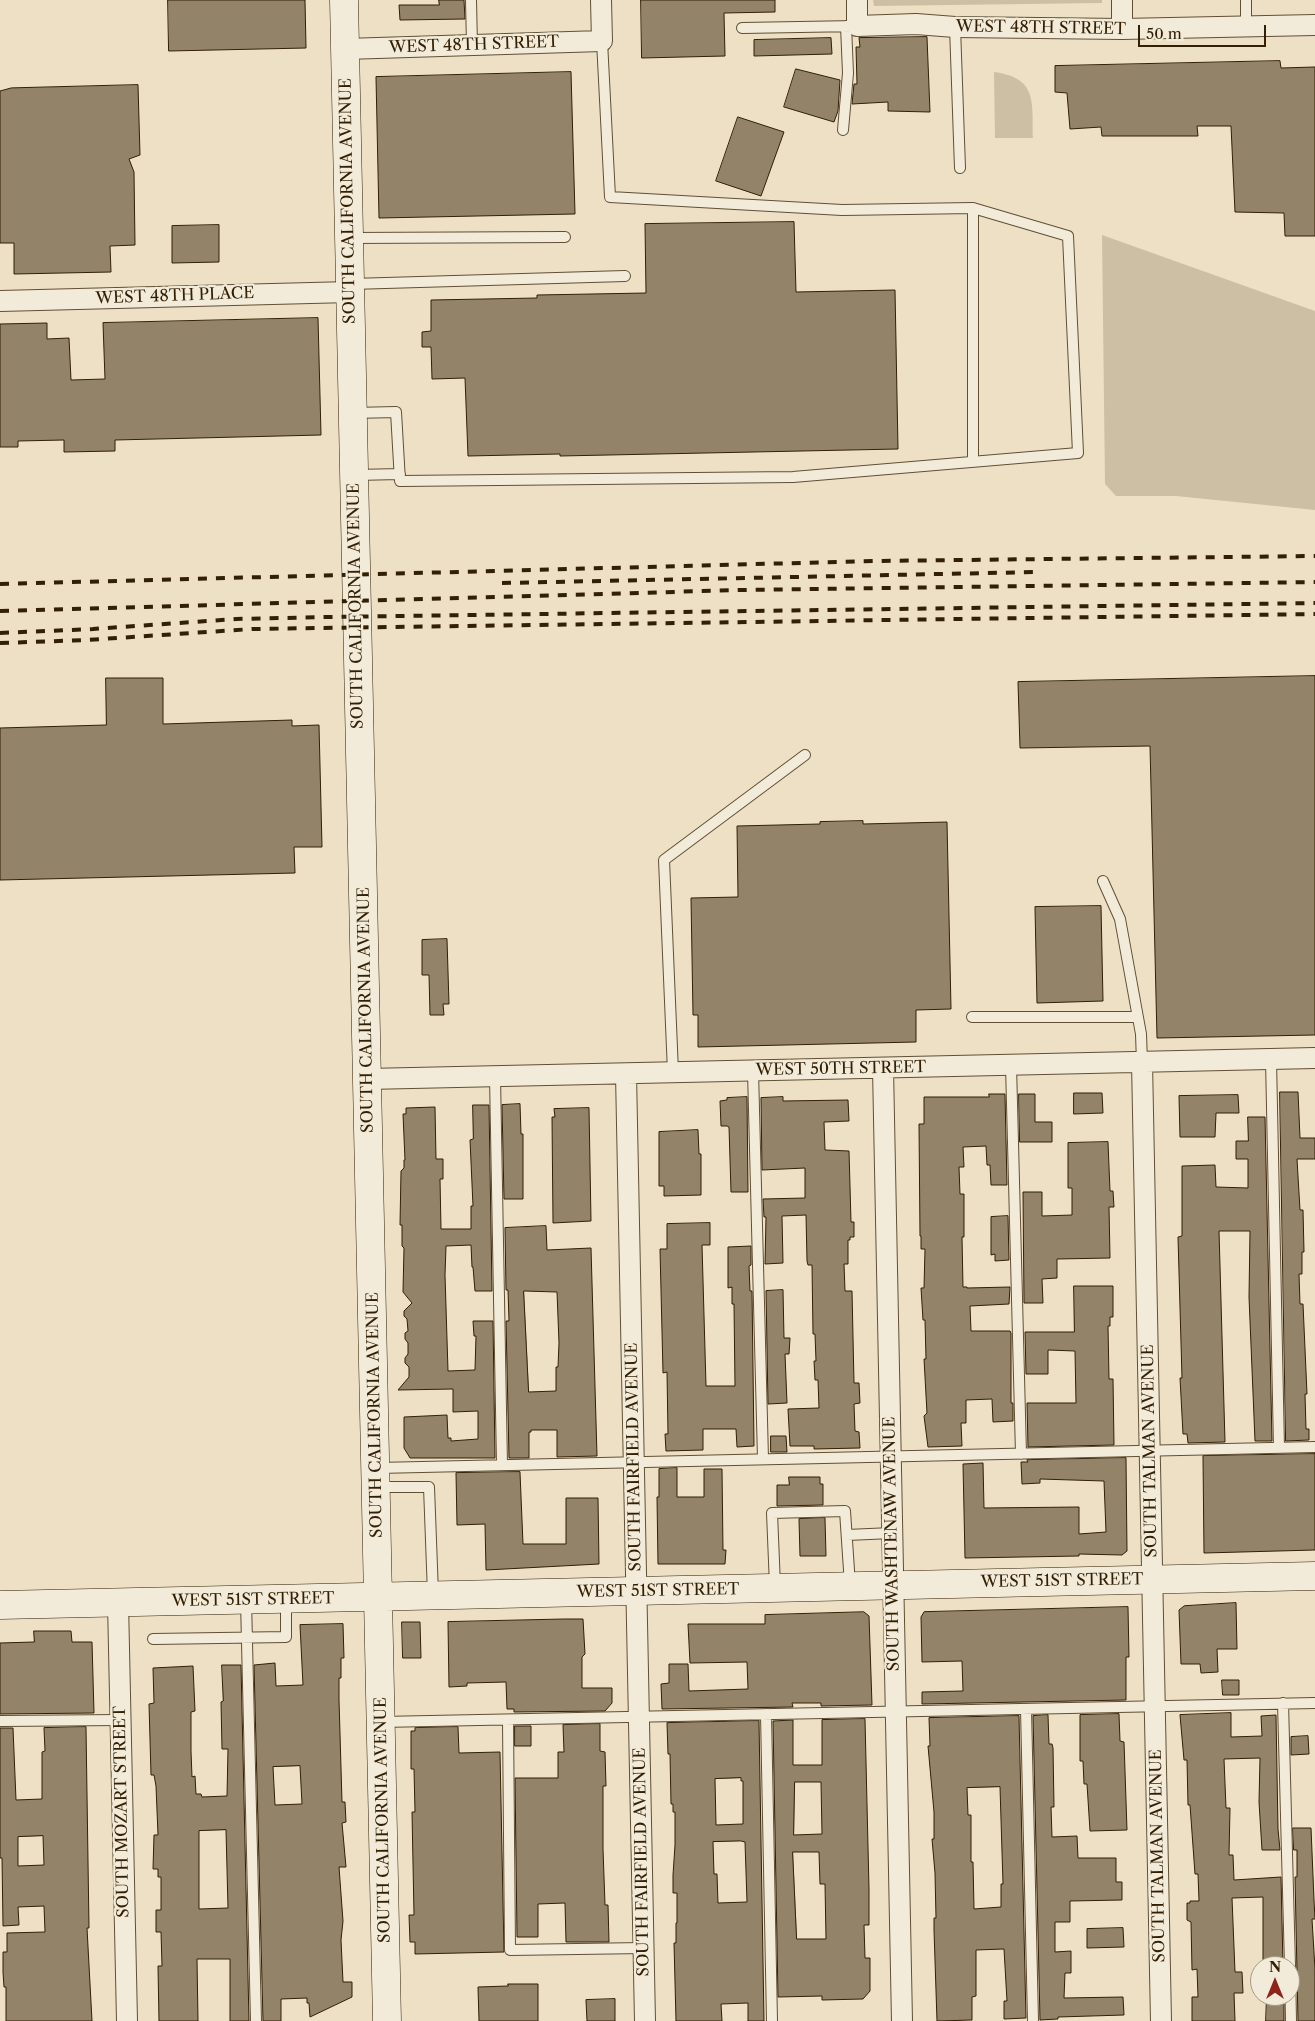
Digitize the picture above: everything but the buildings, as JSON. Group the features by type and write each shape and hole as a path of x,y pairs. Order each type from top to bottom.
{"street":[{"name":"SOUTH CALIFORNIA AVENUE","path":"344,0 387,2021"},
{"path":"601,0 602,41"},
{"path":"851,26 857,0"},
{"path":"1122,0 1122,29"},
{"name":"WEST 48TH STREET","path":"851,26 916,24 955,27 1122,29 1315,25"},
{"name":"WEST 48TH STREET","path":"345,49 602,41"},
{"name":"WEST 48TH PLACE","path":"0,301 350,288"},
{"name":"WEST 50TH STREET","path":"367,1079 1315,1058"},
{"name":"SOUTH TALMAN AVENUE","path":"1142,1062 1161,2021"},
{"name":"SOUTH WASHTENAW AVENUE","path":"883,1068 902,2021"},
{"name":"SOUTH FAIRFIELD AVENUE","path":"626,1074 645,2021"},
{"name":"WEST 51ST STREET","path":"0,1605 1315,1576"},
{"name":"SOUTH MOZART STREET","path":"118,1602 127,2021"}],"lane":[{"path":"471,0 472,45"},
{"path":"1246,0 1246,26"},
{"path":"742,28 851,26 843,130"},
{"path":"955,27 960,168"},
{"path":"352,413 396,412 400,481 793,477 1078,453 1068,236 973,208 842,210 610,197 602,41"},
{"path":"973,208 973,462"},
{"path":"349,238 565,237"},
{"path":"350,288 625,276"},
{"path":"354,475 400,474"},
{"path":"672,1072 664,860 805,755"},
{"path":"1103,881 1120,919 1138,1017 1142,1062"},
{"path":"972,1017 1138,1017"},
{"path":"1271,1059 1279,1448"},
{"path":"1011,1065 1021,1454"},
{"path":"753,1071 763,1459"},
{"path":"495,1076 502,1465"},
{"path":"376,1478 502,1465 1315,1447"},
{"path":"376,1478 429,1487 433,1595"},
{"path":"775,1588 772,1513 845,1511 850,1586"},
{"path":"847,1535 892,1533"},
{"path":"153,1639 286,1637 286,1599"},
{"path":"246,1600 256,2021"},
{"path":"1283,1703 1290,1956"},
{"path":"381,1722 1315,1703"},
{"path":"1026,1709 1033,2021"},
{"path":"766,1714 772,2021"},
{"path":"0,1721 120,1720"},
{"path":"508,1720 510,1950 644,1948"},
{"path":"1291,2006 1292,2021"}],"shaded area":[{"path":"873,0 1102,0 1102,3 874,6"},
{"path":"994,72 1019,80 1030,94 1033,113 1033,138 995,138"},
{"path":"1102,235 1315,311 1315,510 1176,496 1116,496 1105,484"}],"railway":[{"path":"0,584 873,561 1315,556"},
{"path":"502,583 1037,572"},
{"path":"0,611 741,590 1315,582"},
{"path":"0,633 93,629 236,619 1315,603"},
{"path":"0,643 87,640 252,629 1315,614"}]}
